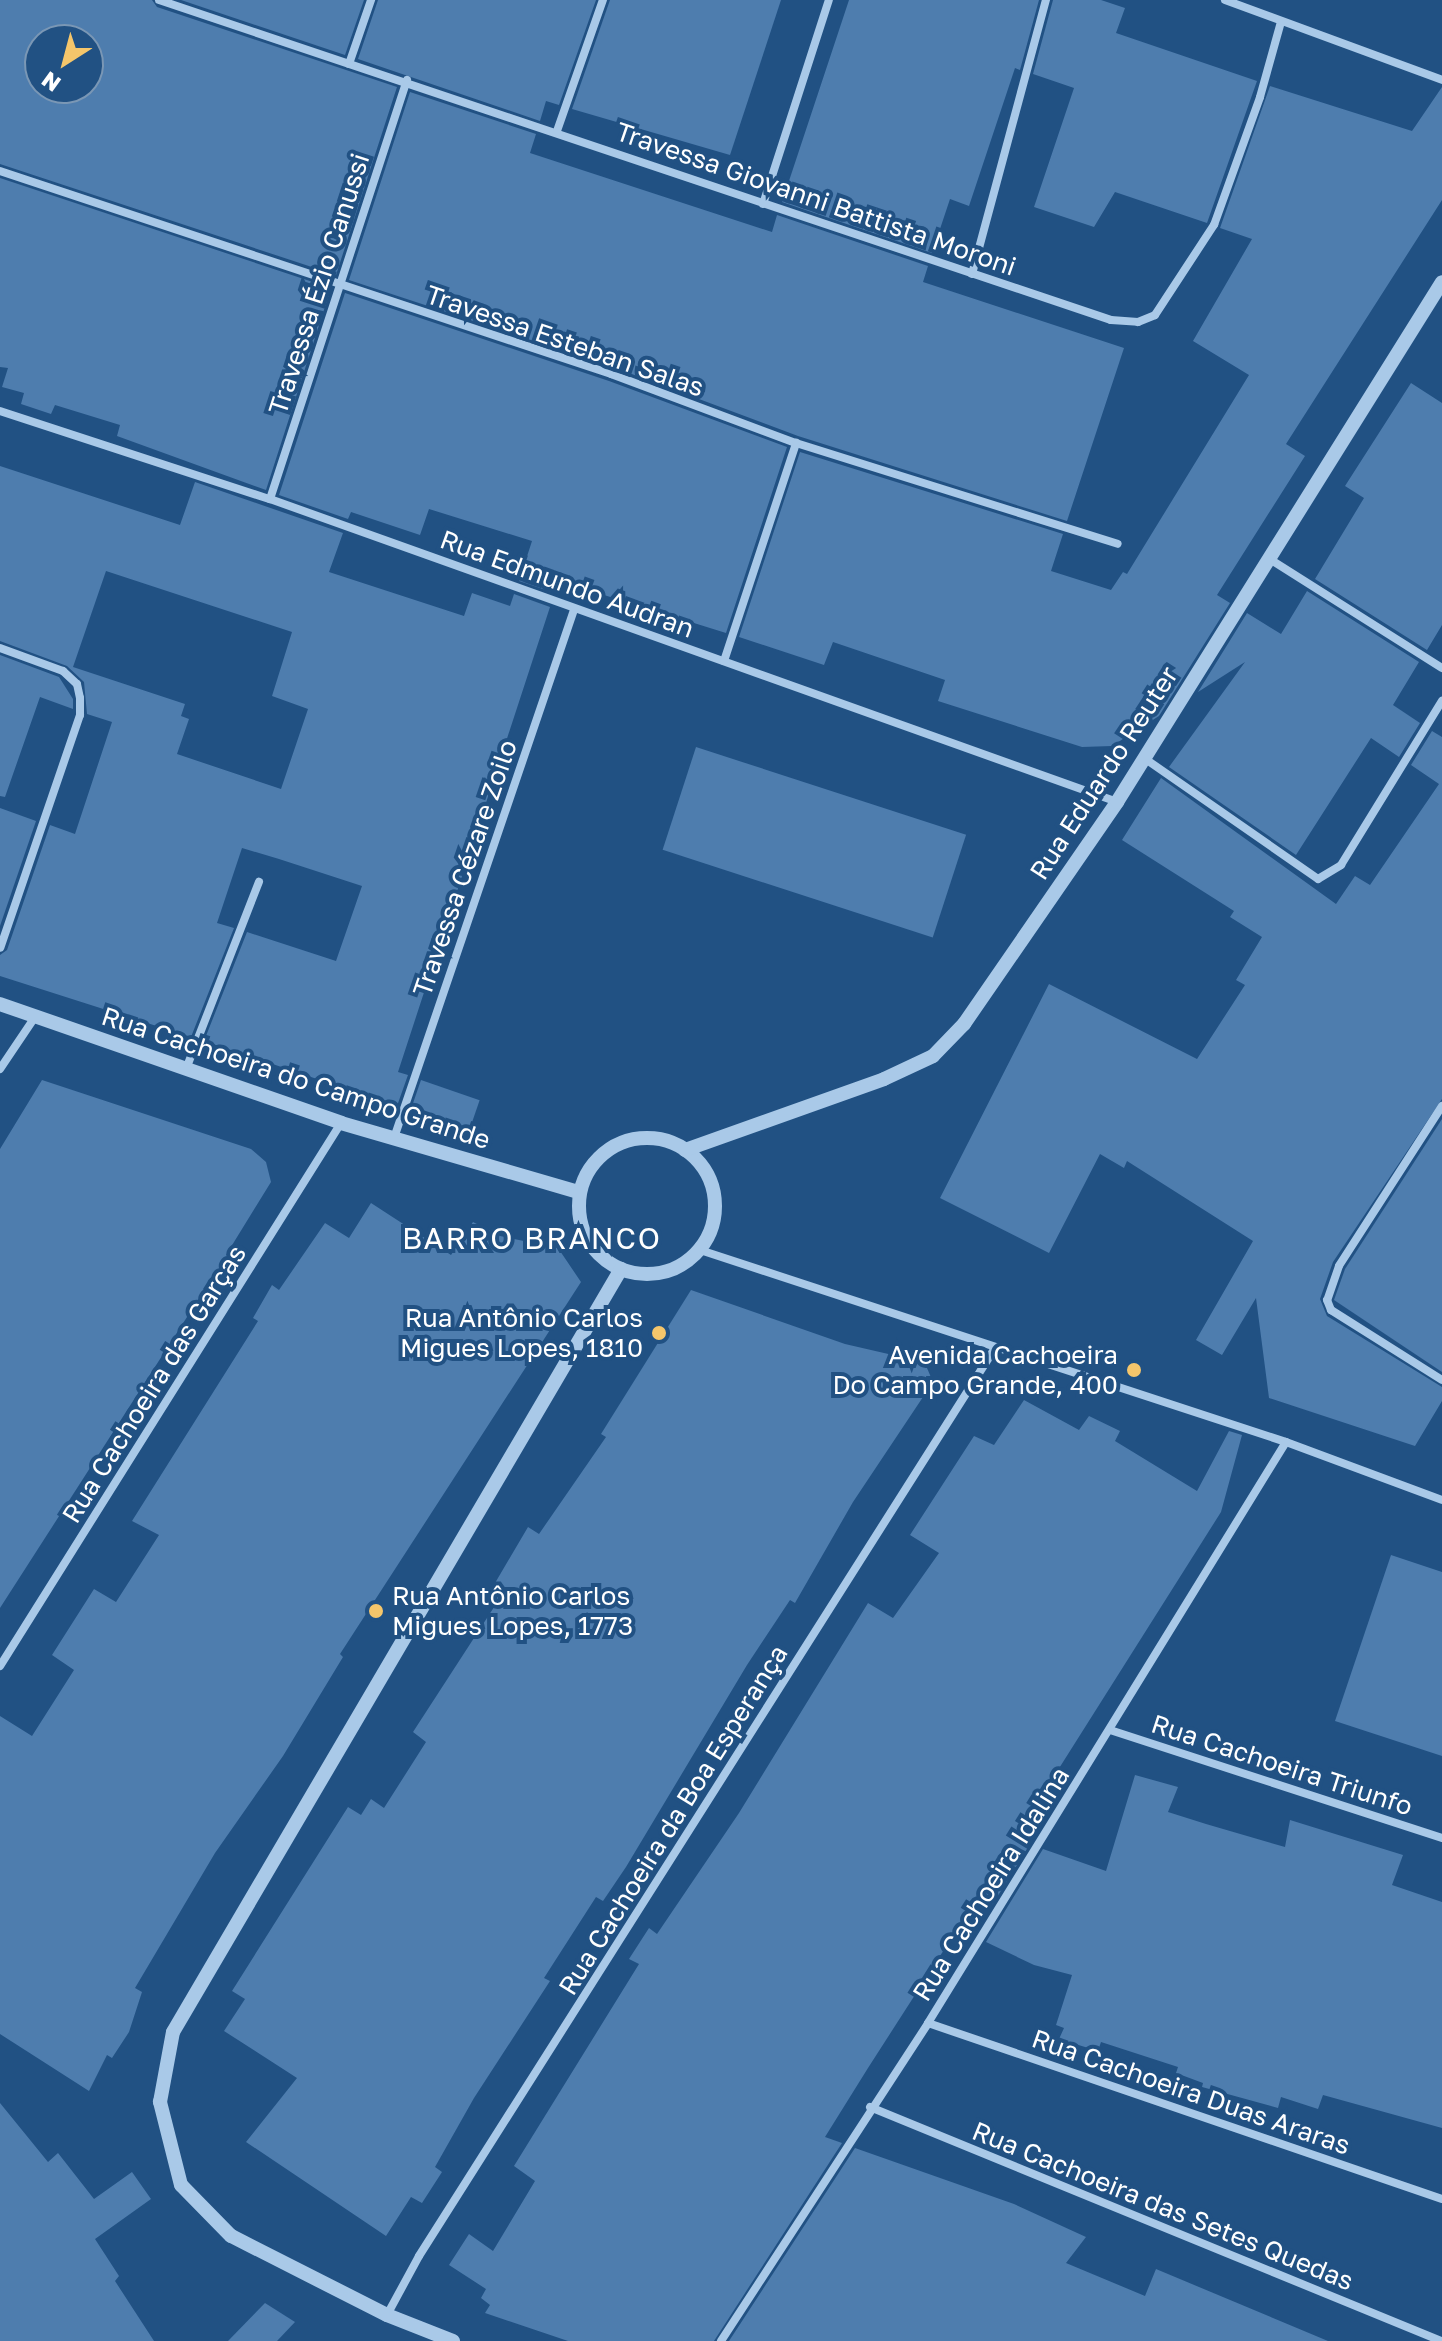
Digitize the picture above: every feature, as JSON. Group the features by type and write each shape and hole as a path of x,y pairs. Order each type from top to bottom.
{"street":[{"name":"Travessa Giovanni Battista Moroni","path":"159,0 277,44 407,80 763,204 1111,320 1138,322 1155,315 1214,225 1260,97 1281,22"},
{"path":"349,64 371,0"},
{"path":"557,131 603,0"},
{"path":"763,204 829,0"},
{"path":"972,274 1046,0"},
{"path":"1225,0 1442,80"},
{"name":"Travessa Ézio Canussi","path":"270,499 407,80"},
{"name":"Travessa Esteban Salas","path":"0,171 339,287 611,374 796,443 1118,544"},
{"name":"Rua Eduardo Reuter","path":"685,1150 884,1079 933,1056 964,1024 1117,802 1442,282"},
{"name":"Rua Edmundo Audran","path":"0,411 270,499 1117,802"},
{"path":"724,661 796,443"},
{"path":"1271,560 1442,668"},
{"name":"Travessa Cézare Zoilo","path":"394,1138 574,610"},
{"path":"0,648 63,671 77,684 80,715 0,948"},
{"path":"1144,758 1318,879 1341,865 1442,701"},
{"path":"186,1069 259,882"},
{"name":"Rua Cachoeira do Campo Grande","path":"0,1004 341,1123 579,1192"},
{"path":"0,1069 35,1017"},
{"path":"1442,1106 1339,1266 1327,1300 1331,1310 1442,1380"},
{"name":"Rua Cachoeira das Garças","path":"0,1666 341,1123"},
{"path":"646,1136 685,1150 705,1168 713,1188 711,1231 700,1250 663,1272 621,1269 586,1238 579,1192 595,1161 623,1141 646,1136"},
{"path":"700,1250 1286,1442 1442,1500"},
{"path":"453,2341 387,2315 231,2236 181,2185 160,2102 173,2032 621,1269"},
{"name":"Rua Cachoeira da Boa Esperança","path":"387,2315 419,2256 995,1348"},
{"name":"Rua Cachoeira Idalina","path":"721,2341 870,2107 928,2023 1286,1442"},
{"name":"Rua Cachoeira Triunfo","path":"1110,1730 1442,1838"},
{"name":"Rua Cachoeira Duas Araras","path":"928,2023 1442,2199"},
{"name":"Rua Cachoeira das Setes Quedas","path":"870,2107 1441,2341"}],"building":[{"path":"0,0 152,0 157,7 397,87 336,275 0,164"},
{"path":"181,0 364,0 345,55"},
{"path":"378,0 596,0 559,105 546,101 540,121 358,59"},
{"path":"610,0 781,0 730,155 572,109"},
{"path":"849,0 1039,0 1020,70 1015,68 969,206 950,199 932,253 782,202"},
{"path":"1053,0 1101,0 1125,8 1116,33 1257,81 1207,223 1115,192 1094,227 1034,207 1074,88 1033,74"},
{"path":"1270,86 1412,131 1442,87 1442,200 1286,444 1305,456 1217,595 1230,603 1159,716 1112,746 1082,747 938,701 945,680 833,642 824,665 739,637 800,452 1063,534 1051,571 1111,590 1123,572 1127,574 1249,375 1193,341 1252,239 1220,228"},
{"path":"410,92 536,134 530,153 772,232 777,215 928,266 923,282 1124,348 1067,521 798,436 613,367 349,280"},
{"path":"0,178 331,288 266,490 117,436 120,425 55,405 51,414 21,404 24,393 2,387 8,368 0,367"},
{"path":"345,293 609,381 787,447 726,633 559,581 555,593 519,581 532,541 429,509 420,535 351,512 348,519 279,495"},
{"path":"1411,383 1442,403 1442,625 1427,650 1315,579 1364,498 1345,486"},
{"path":"0,466 180,525 195,482 343,533 329,572 464,616 472,593 510,606 514,594 550,607 398,1072 408,1075 397,1106 204,1041 247,932 336,961 362,886 242,848 217,923 234,928 191,1037 0,976 0,955 7,950 50,825 75,834 112,722 87,714 84,682 67,666 0,641","holes":["106,571 292,632 272,696 308,709 281,789 177,754 189,719 181,716 185,704 73,667"]},
{"path":"1307,591 1419,662 1393,705 1420,723 1399,757 1371,738 1296,855 1169,767 1245,662 1198,692 1247,613 1281,634"},
{"path":"0,655 59,677 73,699 73,709 40,697 5,797 0,796"},
{"path":"1432,731 1442,737 1442,1099 1333,1262 1320,1299 1327,1316 1442,1387 1442,1401 1415,1446 1269,1398 1256,1298 1222,1355 1196,1340 1253,1241 1127,1161 1124,1168 1100,1154 1049,1253 940,1198 1049,984 1197,1059 1245,985 1236,980 1262,937 1230,917 1234,911 1122,840 1161,778 1336,904 1355,876 1370,885 1439,784 1411,765"},
{"path":"696,747 966,835 933,937 663,850"},
{"path":"0,808 36,821 0,926"},
{"path":"42,1080 251,1149 266,1162 271,1182 226,1255 231,1258 209,1292 205,1289 0,1608 0,1149"},
{"path":"421,1080 480,1100 469,1131 410,1111"},
{"path":"1442,1119 1442,1372 1334,1300 1345,1269"},
{"path":"371,1203 451,1255 473,1222 500,1236 558,1248 581,1282 340,1654 343,1657 283,1756 215,1853 135,1988 142,1992 129,2032 112,2058 107,2055 89,2091 0,2034 0,1716 32,1736 74,1670 52,1655 94,1589 116,1602 159,1535 132,1521 258,1321 253,1318 272,1285 279,1290 325,1223 349,1238"},
{"path":"691,1290 845,1344 910,1359 927,1368 933,1382 853,1502 795,1603 790,1600 747,1665 626,1867 603,1901 596,1897 544,1978 550,1981 474,2098 435,2167 442,2172 422,2203 411,2197 386,2236 246,2142 297,2078 224,2031 245,1999 232,1991 348,1807 361,1815 371,1799 384,1808 426,1742 413,1732 498,1601 488,1595 528,1527 539,1534 606,1437 601,1434"},
{"path":"1024,1400 1079,1430 1089,1416 1120,1431 1115,1441 1197,1491 1229,1431 1242,1435 1221,1512 1015,1838 1030,1844 973,1936 958,1928 868,2068 825,2137 842,2143 714,2341 568,2341 485,2313 490,2305 481,2298 486,2289 449,2265 469,2234 493,2251 535,2181 514,2166 639,1964 629,1959 649,1928 657,1934 739,1813 868,1603 893,1618 939,1553 910,1535 974,1436 994,1445"},
{"path":"1391,1555 1442,1572 1442,1756 1335,1721"},
{"path":"1135,1775 1178,1787 1168,1812 1206,1824 1285,1847 1290,1820 1403,1855 1392,1885 1442,1902 1442,2128 1323,2095 1318,2109 1281,2097 1278,2108 1202,2087 1203,2083 1176,2073 1178,2067 1101,2042 1098,2051 1059,2039 1064,2028 1056,2025 1072,1975 1034,1965 986,1942 1043,1849 1106,1871"},
{"path":"0,2103 48,2162 58,2153 94,2199 132,2172 151,2199 95,2239 119,2276 115,2281 154,2341 0,2341"},
{"path":"855,2148 1014,2204 1086,2237 1066,2263 1145,2296 1156,2269 1328,2341 729,2341"},
{"path":"265,2303 295,2322 277,2341 228,2341"}],"place":[{"name":"Rua Antônio Carlos Migues Lopes, 1810","path":"659,1333"},
{"name":"Avenida Cachoeira Do Campo Grande, 400","path":"1134,1370"},
{"name":"Rua Antônio Carlos Migues Lopes, 1773","path":"376,1611"}],"district":[{"name":"BARRO BRANCO","path":"532,1238"}]}
